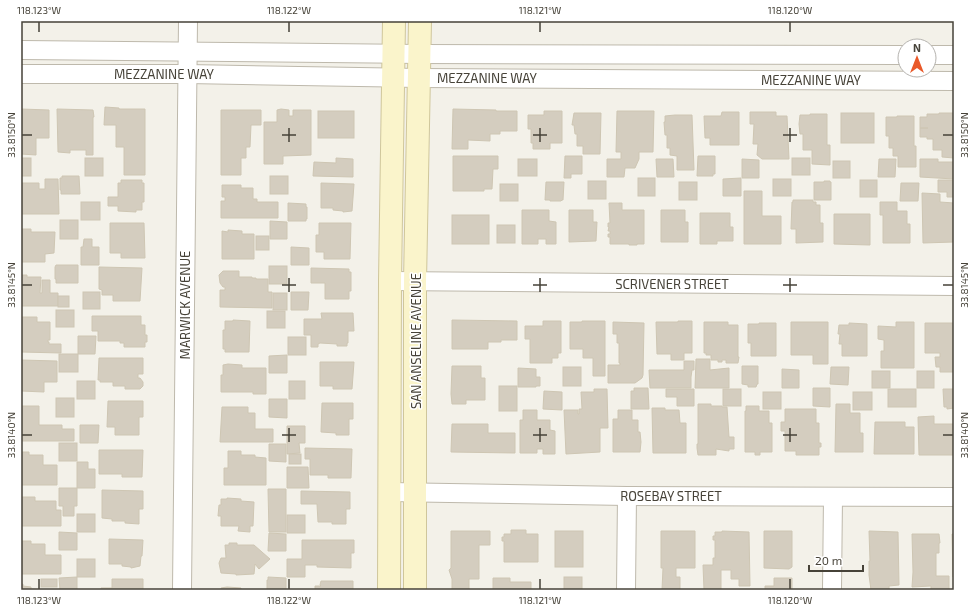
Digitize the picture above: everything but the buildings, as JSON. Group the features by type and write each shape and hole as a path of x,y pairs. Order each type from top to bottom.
{"street":[{"name":"MARWICK AVENUE","path":"182,590 188,21"},
{"name":"SAN ANSELINE AVENUE","path":"389,590 390,281 394,21"},
{"name":"SAN ANSELINE AVENUE","path":"415,590 415,282 420,21"},
{"name":"MEZZANINE WAY","path":"21,50 394,54 897,55"},
{"path":"937,55 954,55"},
{"name":"MEZZANINE WAY","path":"21,74 187,74 393,78 954,81"},
{"name":"SCRIVENER STREET","path":"390,281 954,286"},
{"name":"ROSEBAY STREET","path":"389,492 627,496 954,497"},
{"path":"626,590 627,496"},
{"path":"832,590 833,497"}]}
